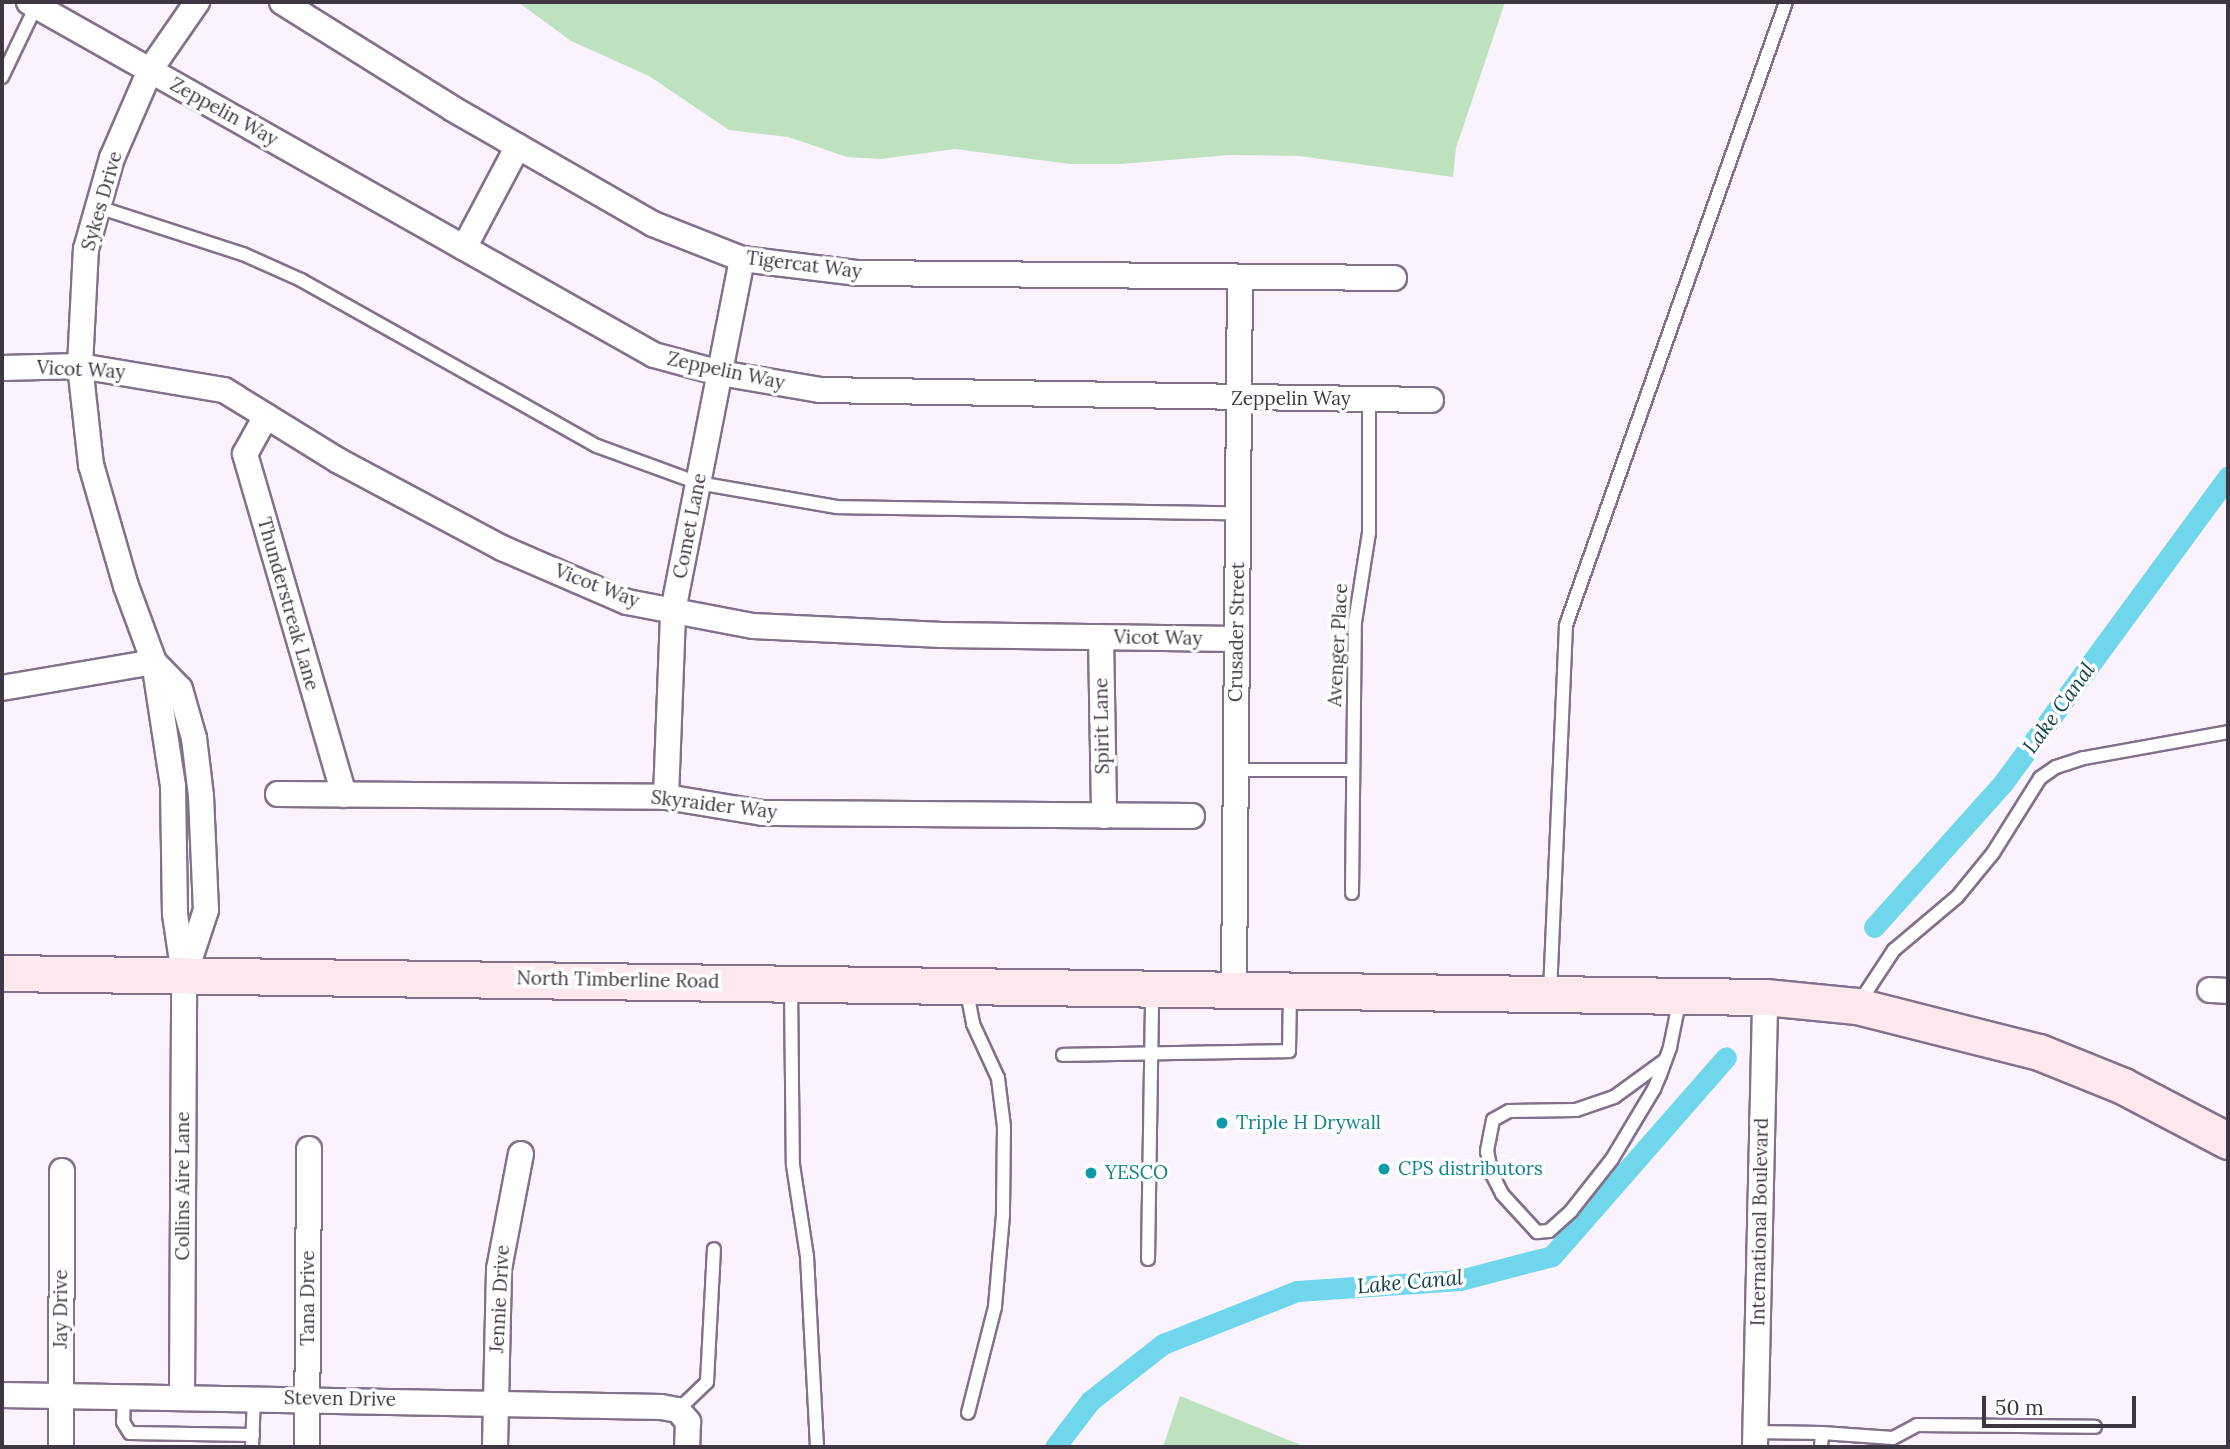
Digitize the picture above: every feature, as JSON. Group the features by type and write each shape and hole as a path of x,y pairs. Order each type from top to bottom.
{"main road":[{"name":"North Timberline Road","path":"2,973 1765,996 1857,1006 2039,1052 2123,1086 2228,1141"}],"street":[{"name":"Sykes Drive","path":"154,662 126,586 92,465 79,366 86,249 112,158 150,70 197,2"},
{"name":"Tigercat Way","path":"282,2 518,146 653,224 742,259 858,273 1394,278"},
{"name":"Zeppelin Way","path":"34,3 654,355 720,373 820,390 1239,399 1432,400"},
{"path":"464,248 518,146"},
{"name":"Comet Lane","path":"666,797 673,611 742,259"},
{"name":"Crusader Street","path":"1234,988 1240,277"},
{"name":"Vicot Way","path":"2,368 79,366 224,390 339,461 502,548 627,602 753,626 1237,639"},
{"name":"Thunderstreak Lane","path":"266,416 245,454 344,795"},
{"name":"Spirit Lane","path":"1101,637 1104,816"},
{"path":"2,688 154,662"},
{"name":"Collins Aire Lane","path":"154,662 180,689 194,738 201,796 206,910 184,975 182,1397"},
{"name":"Skyraider Way","path":"278,794 666,797 762,813 1192,816"},
{"name":"International Boulevard","path":"1755,1439 1765,996"},
{"name":"Tana Drive","path":"307,1447 309,1149"},
{"name":"Jennie Drive","path":"495,1447 499,1269 521,1154"},
{"name":"Jay Drive","path":"61,1447 62,1171"},
{"name":"Steven Drive","path":"2,1395 496,1403 678,1410"},
{"path":"678,1410 688,1422 687,1447"}],"lane":[{"path":"1550,992 1566,625 1786,2"},
{"path":"2,77 34,3"},
{"path":"98,207 243,254 301,280 586,441 698,483 837,507 1238,513"},
{"name":"Avenger Place","path":"1352,892 1355,622 1369,533 1369,400"},
{"path":"1857,1006 1894,950 1956,897 1993,853 2040,778 2056,767 2084,758 2228,732"},
{"path":"1236,770 1353,770"},
{"path":"791,982 793,1165 807,1256 817,1447"},
{"path":"966,984 973,1024 998,1078 1004,1127 996,1297 968,1413"},
{"path":"1148,1259 1153,987"},
{"path":"1063,1055 1289,1051 1290,989"},
{"path":"1665,1060 1614,1097 1576,1110 1509,1111 1493,1120 1486,1151 1492,1174 1502,1194 1537,1232 1549,1231 1571,1211 1612,1159 1654,1088 1665,1060 1681,994"},
{"path":"678,1410 707,1382 714,1249"},
{"path":"124,1397 122,1422 130,1433 253,1441 254,1398"},
{"path":"1755,1439 1822,1433 1893,1438 1917,1425 2095,1426"},
{"path":"1821,1447 1822,1433"}],"green space":[{"path":"518,2 1505,2 1456,148 1453,177 1299,156 1230,155 1121,164 1070,164 955,149 881,159 847,157 788,137 729,130 649,76 571,41"},
{"path":"1180,1396 1306,1447 1163,1447"}],"waterway":[{"name":"Lake Canal","path":"1874,927 2003,783 2228,477"},
{"name":"Lake Canal","path":"1055,1447 1090,1401 1163,1344 1297,1291 1460,1280 1552,1256 1726,1057"}],"place":[{"name":"Triple H Drywall","path":"1222,1123"},
{"name":"CPS distributors","path":"1384,1169"},
{"name":"YESCO","path":"1091,1173"}]}
